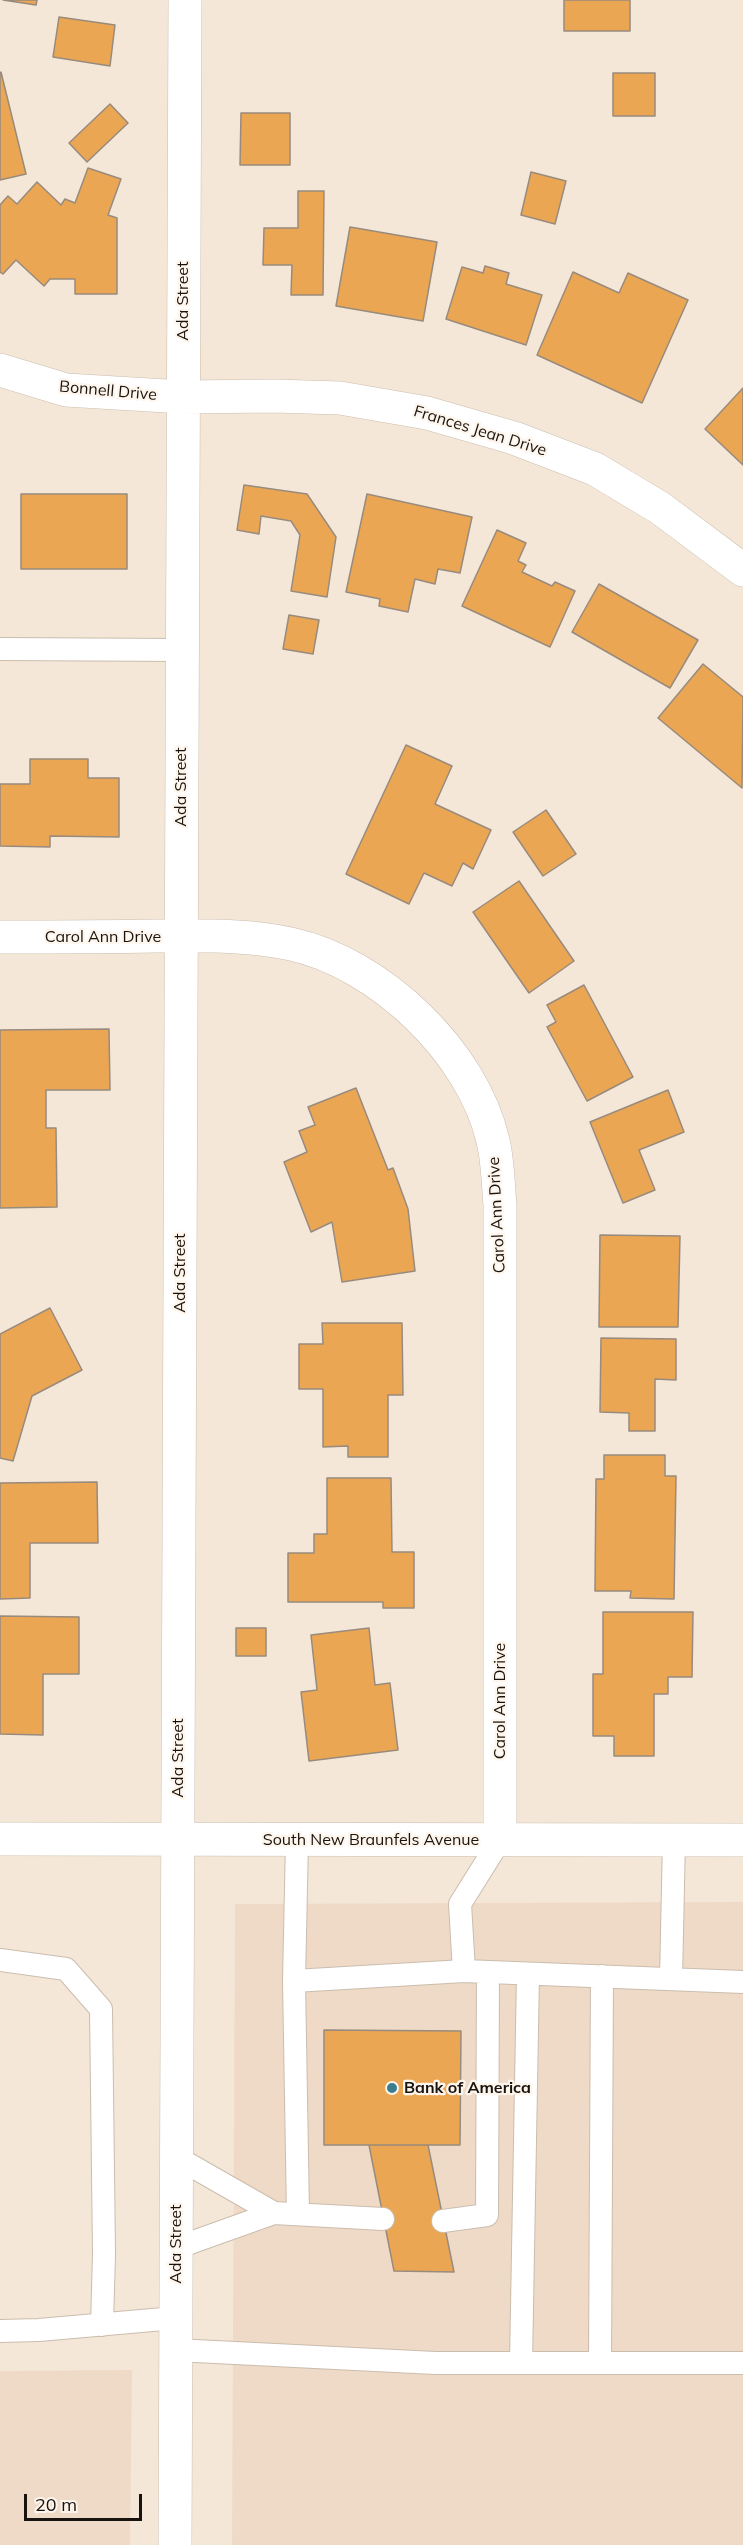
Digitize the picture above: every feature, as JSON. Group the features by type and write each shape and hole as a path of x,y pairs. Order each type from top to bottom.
{"street":[{"name":"Ada Street","path":"175,2545 184,0"},
{"name":"Bonnell Drive","path":"0,370 66,390 183,397"},
{"name":"Frances Jean Drive","path":"183,397 340,398 427,413 514,438 595,469 660,508 743,570"},
{"name":"Carol Ann Drive","path":"0,938 234,936 291,944 347,964 397,996 439,1038 471,1087 484,1113 493,1142 500,1204 500,1840"},
{"name":"South New Braunfels Avenue","path":"0,1839 743,1840"}],"lane":[{"path":"0,649 182,650"},
{"path":"464,1971 460,1904 500,1840"},
{"path":"671,1979 675,1840"},
{"path":"297,1841 294,1981 298,2214"},
{"path":"0,1960 66,1969 101,2009 104,2254 102,2325"},
{"path":"294,1981 464,1971 743,1982"},
{"path":"443,2221 487,2216 488,1972"},
{"path":"521,2363 528,1974"},
{"path":"600,2363 602,1976"},
{"path":"176,2157 274,2213"},
{"path":"176,2248 274,2213 383,2219"},
{"path":"0,2331 176,2318"},
{"path":"176,2350 435,2363 743,2363"}],"shaded area":[{"path":"743,1902 743,2545 232,2545 235,1904"},
{"path":"132,2370 130,2545 0,2545 0,2371"}],"building":[{"path":"3,0 37,0 36,5"},
{"path":"564,0 630,0 630,31 564,31"},
{"path":"59,17 115,25 110,66 53,57"},
{"path":"0,73 26,174 0,180"},
{"path":"613,73 655,73 655,116 613,116"},
{"path":"110,104 128,123 87,162 69,143"},
{"path":"241,113 290,113 290,165 240,165"},
{"path":"88,168 121,179 108,215 117,218 117,294 75,294 75,279 50,279 44,286 16,260 3,274 0,272 0,205 8,196 17,204 37,182 61,205 65,199 75,203"},
{"path":"531,172 566,181 555,224 521,215"},
{"path":"298,191 324,191 323,295 291,295 292,265 263,265 264,228 298,228"},
{"path":"350,227 437,242 423,321 336,306"},
{"path":"485,266 509,273 506,284 542,295 526,345 446,319 462,267 483,273"},
{"path":"573,272 619,293 628,273 688,300 642,403 537,355"},
{"path":"743,388 743,465 705,429"},
{"path":"244,485 307,494 336,537 327,597 291,591 300,535 291,521 261,516 259,534 237,530"},
{"path":"21,494 127,494 127,569 21,569"},
{"path":"367,494 472,517 460,573 438,569 435,584 415,579 408,612 379,606 380,599 346,592"},
{"path":"497,530 526,543 518,561 526,565 522,572 552,586 555,582 575,591 550,647 462,606"},
{"path":"599,584 698,640 670,688 572,632"},
{"path":"289,615 319,620 313,654 283,649"},
{"path":"703,664 743,697 742,788 658,718"},
{"path":"406,745 452,766 435,804 491,830 473,869 463,863 452,886 424,873 409,904 346,874"},
{"path":"30,759 88,759 88,778 119,778 119,837 50,836 50,847 0,846 0,784 30,784"},
{"path":"546,810 576,854 543,876 513,832"},
{"path":"519,881 574,961 529,993 473,912"},
{"path":"584,985 633,1077 587,1101 547,1027 556,1022 547,1005"},
{"path":"109,1029 110,1090 46,1090 46,1128 56,1128 57,1207 0,1208 0,1030"},
{"path":"356,1088 388,1170 393,1168 408,1209 415,1271 342,1282 332,1222 311,1232 284,1162 307,1152 299,1131 315,1125 308,1107"},
{"path":"668,1090 684,1132 639,1150 655,1190 623,1203 590,1122"},
{"path":"600,1235 680,1236 678,1327 599,1327"},
{"path":"50,1308 82,1370 32,1396 13,1461 0,1458 0,1334"},
{"path":"322,1323 402,1323 403,1395 388,1395 388,1457 348,1457 348,1446 323,1447 323,1389 299,1389 299,1344 323,1344"},
{"path":"601,1338 676,1339 676,1380 655,1379 655,1431 629,1431 629,1413 600,1412"},
{"path":"604,1455 665,1455 665,1476 676,1476 674,1599 630,1598 631,1591 595,1591 596,1479 604,1479"},
{"path":"327,1478 391,1478 392,1552 414,1552 414,1608 383,1608 383,1602 288,1602 288,1553 314,1553 314,1534 327,1534"},
{"path":"97,1482 98,1543 30,1543 30,1598 0,1599 0,1483"},
{"path":"603,1612 693,1612 692,1677 668,1677 668,1694 654,1694 654,1756 614,1756 614,1736 593,1736 593,1674 603,1674"},
{"path":"0,1616 79,1617 79,1674 43,1674 43,1735 0,1734"},
{"path":"236,1628 266,1628 266,1656 236,1656"},
{"path":"369,1628 375,1685 390,1683 398,1750 309,1761 301,1692 317,1690 311,1635"},
{"name":"Bank of America","path":"324,2030 461,2031 460,2145 324,2145"},
{"path":"369,2145 428,2145 454,2272 394,2271"}],"place":[{"name":"Bank of America","path":"392,2088"}]}
